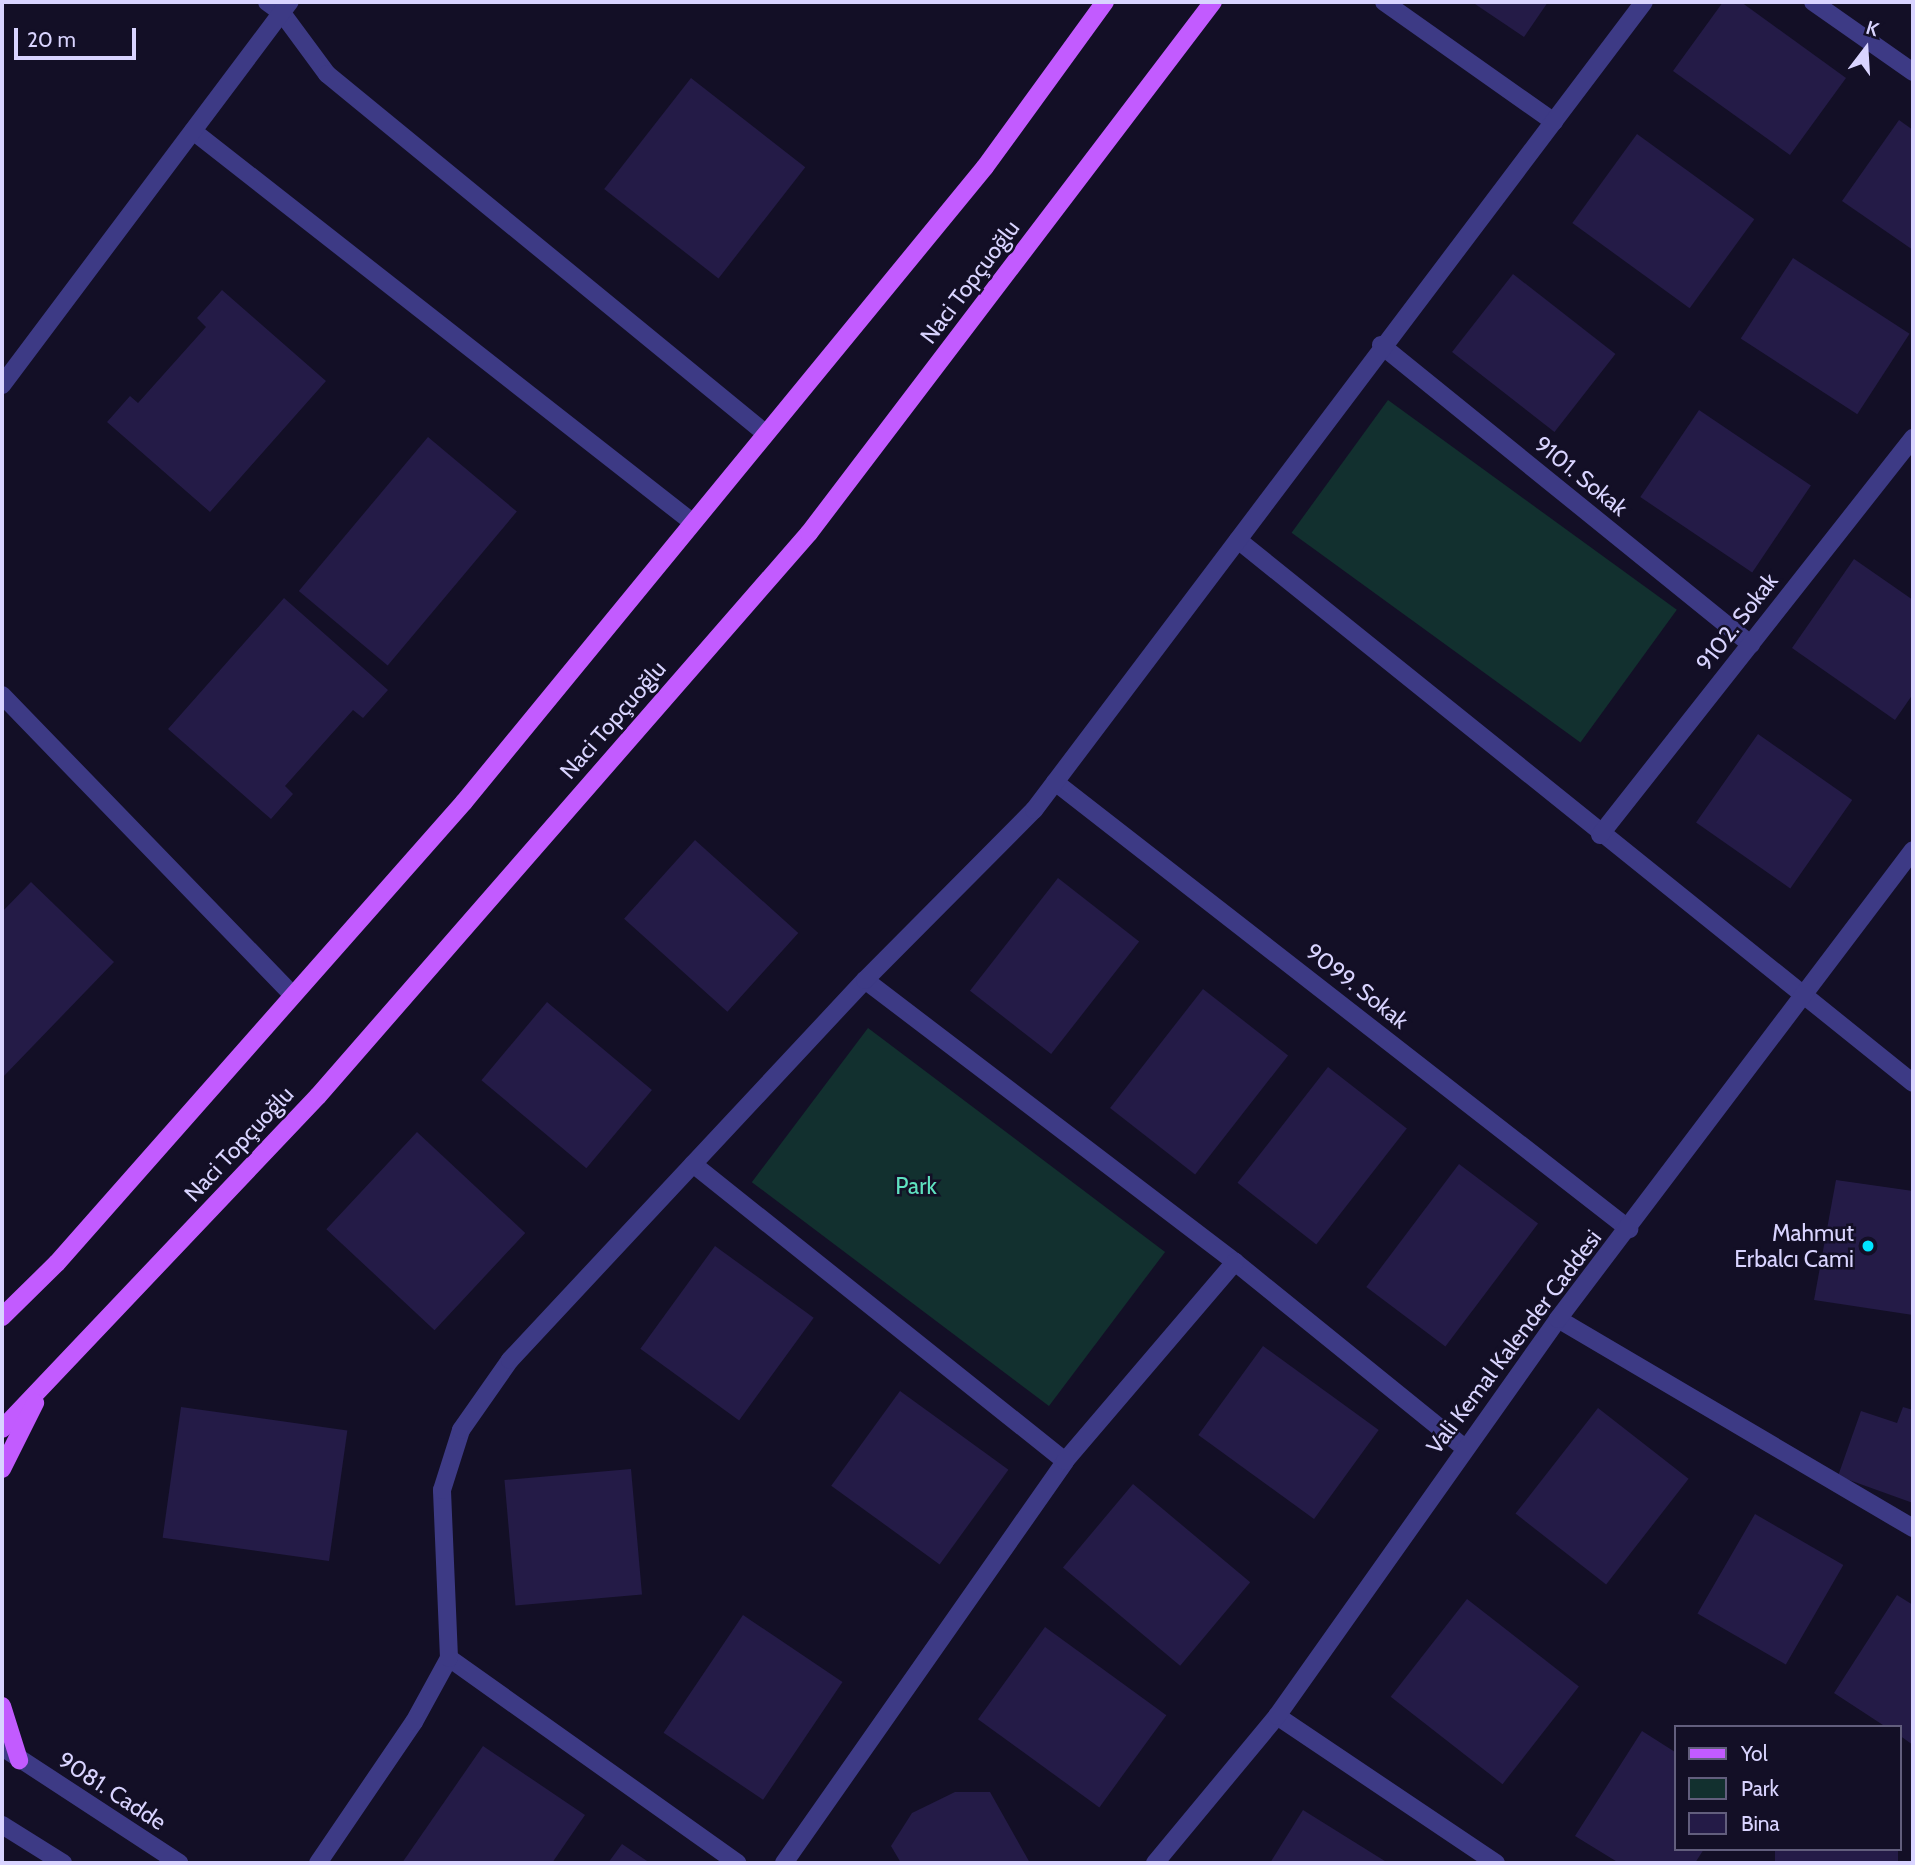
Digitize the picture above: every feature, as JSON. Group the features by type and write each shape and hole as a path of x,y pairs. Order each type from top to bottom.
{"main road":[{"path":"2,1317 57,1263 464,802 985,167 1105,2"},
{"name":"Naci Topçuoğlu","path":"2,1429 41,1392 318,1096 809,533 1213,2"},
{"path":"2,1469 41,1392"},
{"path":"2,1706 19,1760"}],"street":[{"path":"1384,2 1554,122"},
{"path":"317,1863 414,1722 449,1658 442,1490 461,1430 510,1360 865,980 1055,782 1381,345 1644,2"},
{"path":"1813,2 1913,72"},
{"path":"2,385 193,131 280,5 327,74 765,433"},
{"path":"193,131 692,522"},
{"name":"9101. Sokak","path":"1381,345 1751,645"},
{"name":"9102. Sokak","path":"1600,835 1913,438"},
{"path":"1238,540 1600,835 1803,991 1913,1083"},
{"path":"2,695 293,995"},
{"name":"9099. Sokak","path":"1055,782 1629,1229"},
{"name":"Vali Kemal Kalender Caddesi","path":"1155,1863 1277,1716 1558,1319 1629,1229 1803,991 1913,850"},
{"path":"865,980 1235,1262 1465,1448"},
{"path":"693,1164 1065,1461"},
{"path":"784,1863 1065,1461 1235,1262"},
{"path":"1558,1319 1913,1528"},
{"path":"449,1658 737,1863"},
{"path":"1277,1716 1496,1863"},
{"name":"9081. Cadde","path":"2,1746 19,1760 179,1863"},
{"path":"2,1825 63,1863"}],"green space":[{"path":"1388,400 1677,610 1580,743 1292,533"},
{"name":"Park","path":"868,1028 1165,1252 1049,1406 752,1182"}],"building":[{"path":"1472,2 1548,2 1524,37"},
{"path":"1723,2 1741,2 1846,78 1790,155 1673,71"},
{"path":"691,78 805,167 718,278 604,189"},
{"path":"1899,120 1913,130 1913,250 1842,201"},
{"path":"1637,134 1754,219 1690,308 1572,223"},
{"path":"1793,258 1910,334 1857,414 1741,339"},
{"path":"1513,274 1615,354 1554,432 1452,352"},
{"path":"222,290 326,381 210,512 107,422 130,396 138,403 206,327 197,318"},
{"path":"1699,410 1811,485 1752,573 1640,497"},
{"path":"428,437 517,512 388,666 299,591"},
{"path":"1854,559 1913,600 1913,694 1895,720 1792,648"},
{"path":"284,598 388,690 363,718 353,710 285,786 293,794 271,819 168,729"},
{"path":"1758,734 1852,800 1790,888 1696,822"},
{"path":"695,840 798,933 727,1012 624,919"},
{"path":"1058,878 1139,941 1051,1054 970,991"},
{"path":"31,882 114,962 2,1078 2,912"},
{"path":"1203,989 1288,1055 1195,1174 1110,1108"},
{"path":"547,1002 652,1090 586,1168 481,1080"},
{"path":"1328,1067 1407,1129 1316,1244 1237,1183"},
{"path":"417,1132 525,1233 435,1330 326,1229"},
{"path":"1459,1164 1538,1224 1445,1347 1366,1287"},
{"name":"Mahmut Erbalcı Cami","path":"1836,1180 1913,1191 1913,1315 1814,1300"},
{"path":"715,1246 814,1318 739,1420 640,1349"},
{"path":"1263,1346 1379,1430 1314,1519 1198,1435"},
{"path":"900,1391 1008,1470 940,1564 831,1486"},
{"path":"181,1407 347,1430 329,1561 163,1538"},
{"path":"1903,1407 1913,1410 1913,1503 1838,1476 1861,1411 1897,1423"},
{"path":"1598,1408 1689,1479 1606,1584 1516,1514"},
{"path":"631,1469 642,1595 515,1606 504,1480"},
{"path":"1133,1484 1250,1582 1180,1666 1063,1567"},
{"path":"1755,1514 1843,1565 1786,1665 1698,1614"},
{"path":"1897,1595 1913,1605 1913,1745 1901,1736 1901,1725 1883,1725 1834,1693"},
{"path":"1467,1599 1579,1686 1503,1784 1391,1697"},
{"path":"743,1615 842,1682 763,1800 664,1733"},
{"path":"1045,1627 1166,1715 1099,1807 978,1719"},
{"path":"1642,1731 1674,1751 1674,1851 1703,1851 1695,1863 1619,1863 1575,1836"},
{"path":"483,1746 585,1815 552,1863 402,1863"},
{"path":"955,1792 990,1792 1030,1863 901,1863 891,1846 912,1813"},
{"path":"1303,1810 1388,1863 1270,1863"},
{"path":"622,1844 650,1863 608,1863"},
{"path":"1775,1851 1898,1851 1898,1863 1775,1863"}],"place":[{"name":"Mahmut Erbalcı Cami","path":"1868,1246"}]}
